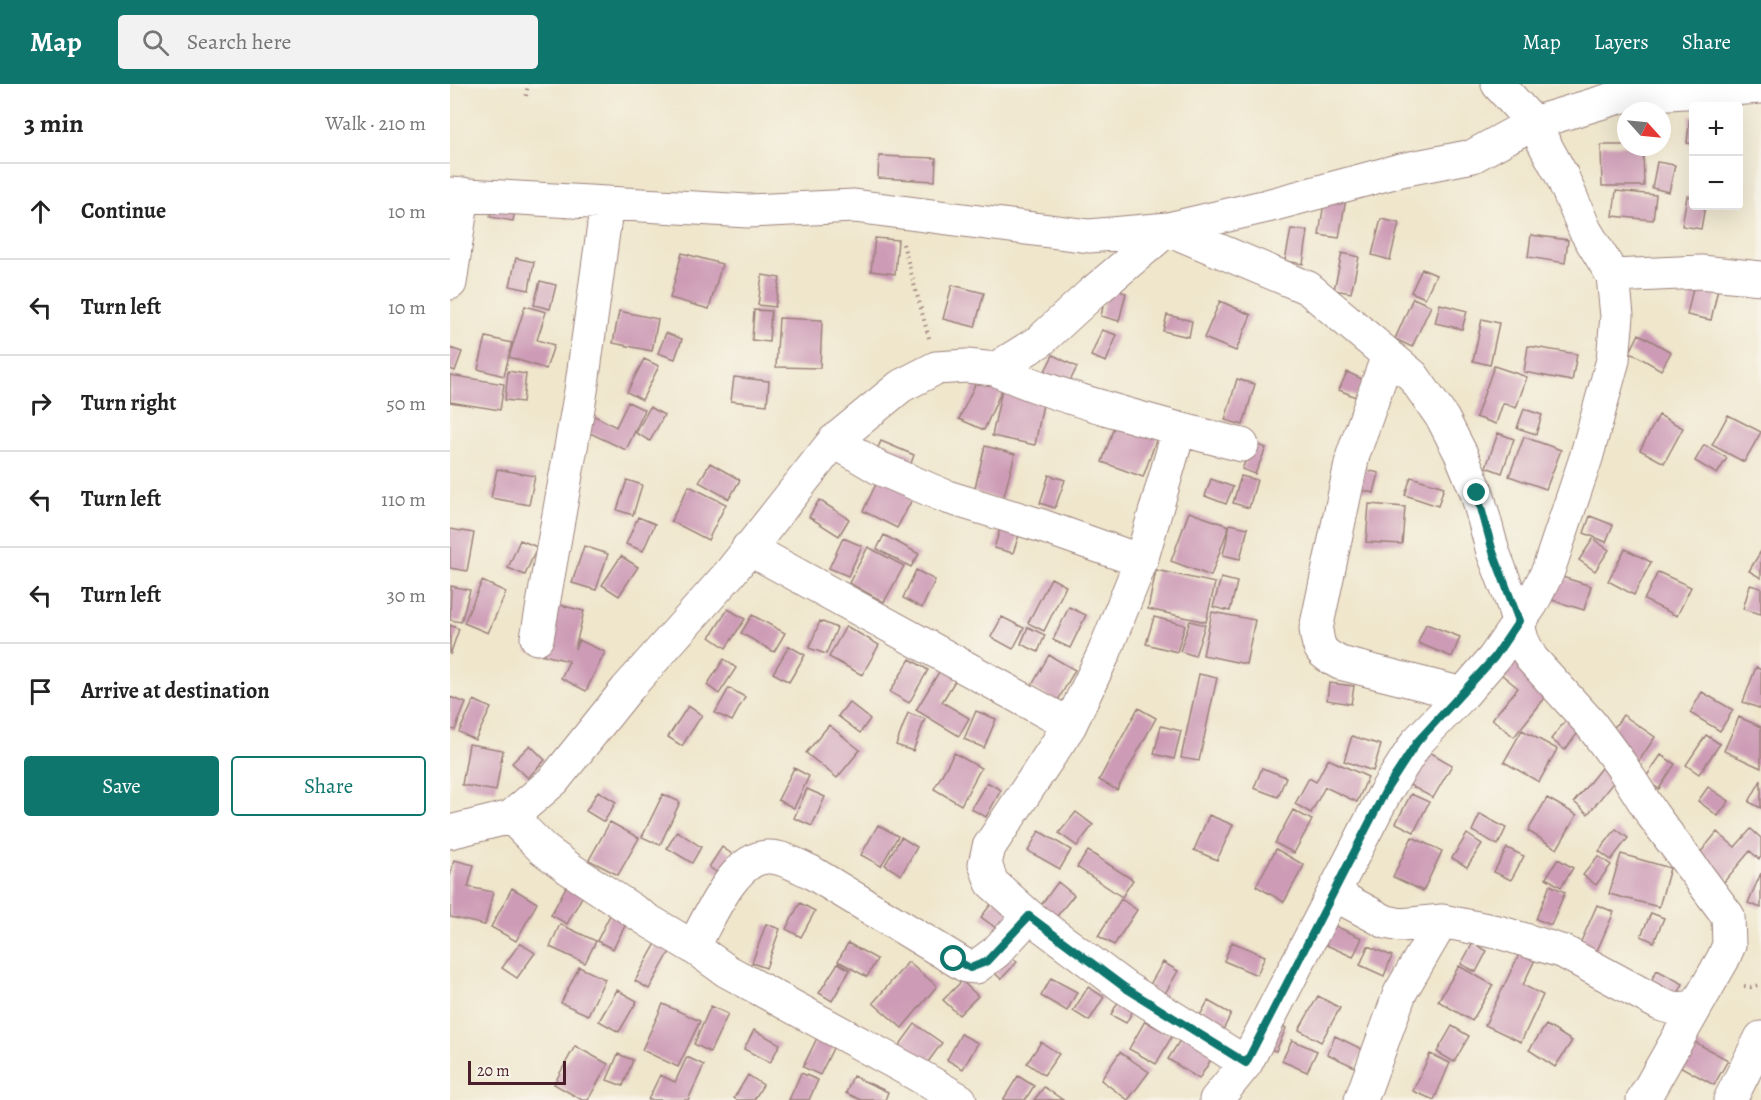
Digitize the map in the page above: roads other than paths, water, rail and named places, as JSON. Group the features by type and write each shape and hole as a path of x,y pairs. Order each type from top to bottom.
{"street":[{"path":"1216,1100 1246,1063 1386,790 1417,742 1494,658 1532,603 1548,571 1586,458 1601,404 1613,360 1617,316 1613,276 1585,230 1562,176 1533,123 1498,84"},
{"path":"450,283 456,194 748,211 854,206 1089,236 1168,229 1267,206 1401,170 1473,156 1533,123 1623,96 1761,87"},
{"path":"537,638 581,391 607,202"},
{"path":"1168,229 1308,288 1413,376 1424,389 1443,418 1477,493 1493,552 1519,621 1522,640 1531,658 1590,723 1621,765 1652,814 1728,916 1729,945 1643,1100"},
{"path":"995,369 1040,341 1168,229"},
{"path":"1613,276 1701,272 1761,278"},
{"path":"1388,355 1353,455 1316,629 1318,642 1324,655 1340,663 1463,694"},
{"path":"450,832 511,817 554,780 627,689 730,573 834,441 901,386 936,368 967,366 995,369 1057,394 1179,430 1242,445"},
{"path":"1179,430 1141,561 1113,632 1070,725 989,847 985,864 992,883 1029,916 1124,987 1246,1063"},
{"path":"834,441 879,468 947,497 1039,525 1141,561"},
{"path":"748,548 1070,725"},
{"path":"511,817 543,849 570,869 728,971 960,1100"},
{"path":"693,947 730,880 748,864 767,856 790,862 811,872 970,968 986,962 1029,916"},
{"path":"1334,894 1386,922 1401,925 1442,921 1502,933 1564,952 1672,1009 1683,1010 1696,1006"},
{"path":"1361,1100 1400,993 1442,921"},
{"path":"1730,1100 1761,1038"}]}
